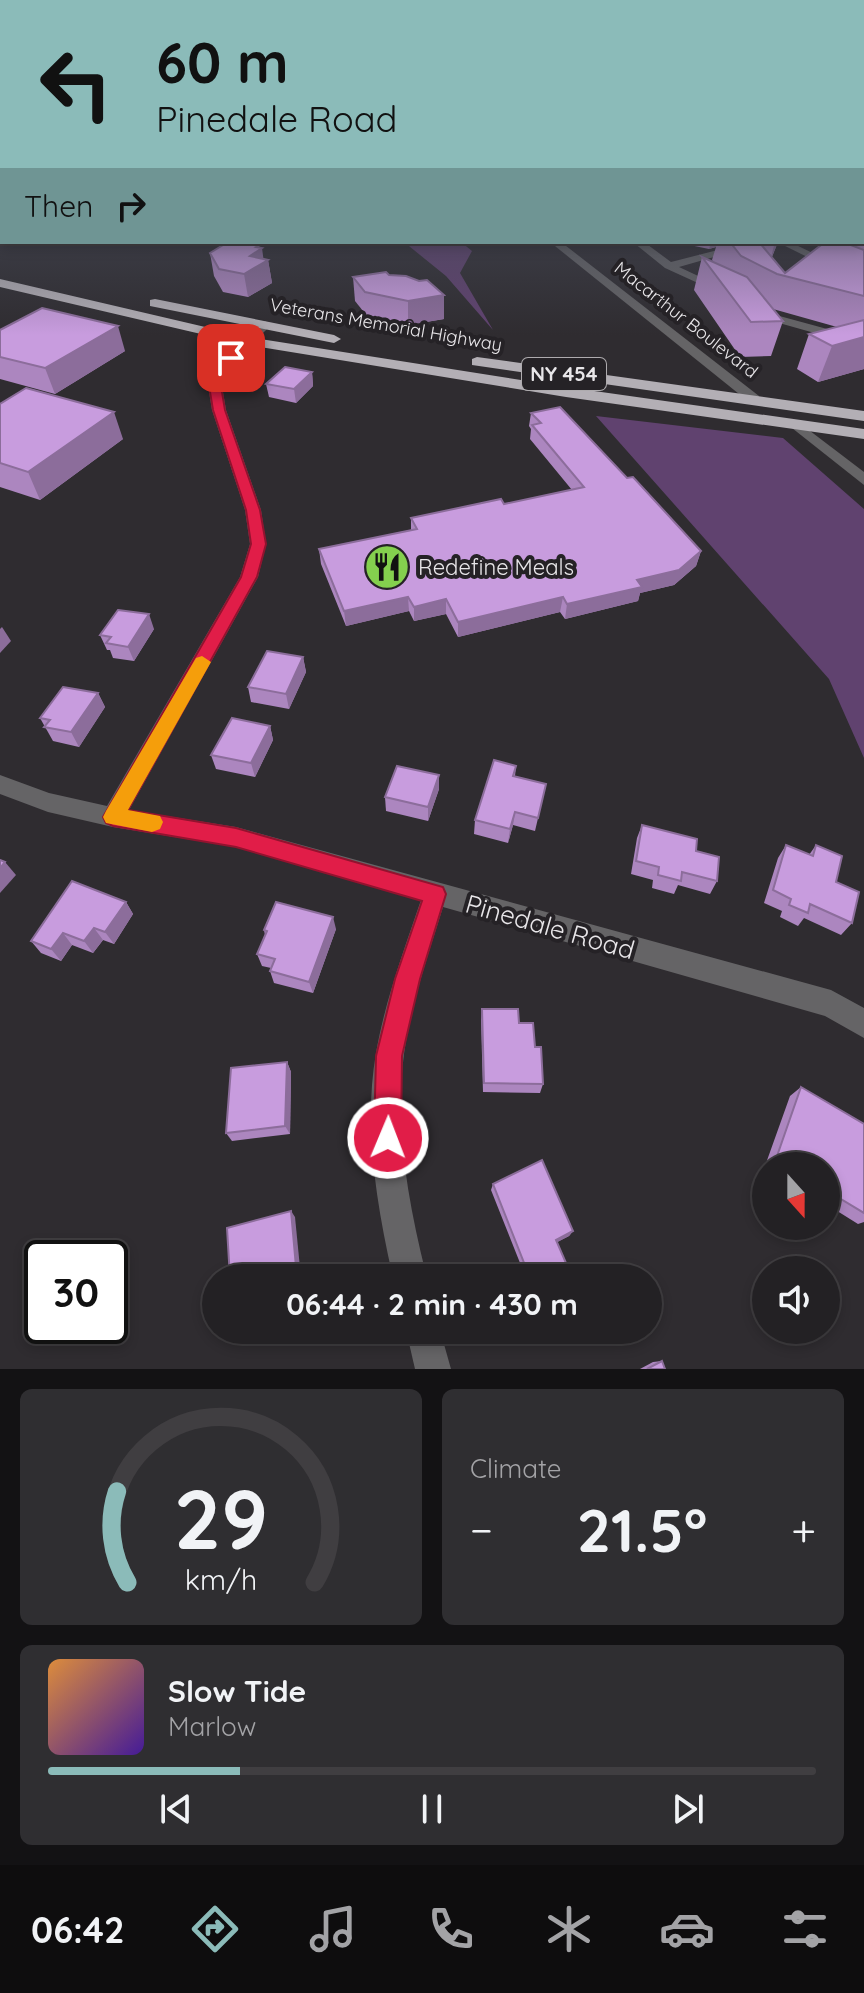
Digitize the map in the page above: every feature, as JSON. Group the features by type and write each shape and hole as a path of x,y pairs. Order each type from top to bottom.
{"highway":[{"path":"0,269 25,274"},
{"name":"Veterans Memorial Highway","path":"0,283 248,341 566,392 864,434"},
{"name":"Veterans Memorial Highway","path":"135,299 265,325 536,371 864,416"},
{"path":"566,392 733,407 751,404 754,399"},
{"path":"797,425 800,420 814,419 864,424"}],"street":[{"name":"Macarthur Boulevard","path":"558,244 754,399"},
{"path":"640,244 669,266 735,297"},
{"path":"669,266 753,244"},
{"path":"786,244 864,282"},
{"path":"748,303 769,317 864,343"},
{"path":"113,817 249,577 258,544 253,510 219,410 215,386 231,358 265,325"},
{"path":"797,425 864,480"},
{"name":"Pinedale Road","path":"0,784 48,802 113,817 236,837 831,1004 864,1024"},
{"path":"406,1264 388,1138 389,1056 408,979 435,894"},
{"path":"427,1344 433,1369"}],"shaded area":[{"path":"406,244 463,244 472,251 460,273 493,330 446,276"},
{"path":"596,416 783,438 864,509 864,758 829,679"}],"building":[{"path":"225,244 254,244 262,248 250,256 268,260 244,274 219,269 210,253"},
{"path":"732,244 761,244 785,273 822,244 848,244 864,250 864,296 777,274 741,256"},
{"path":"702,257 747,277 783,321 751,322"},
{"path":"386,272 419,281 427,280 444,295 408,301 365,292 353,277"},
{"path":"42,308 118,326 45,368 0,357 0,330"},
{"path":"864,320 864,337 832,346 809,334"},
{"path":"285,367 312,372 294,389 266,384"},
{"path":"26,388 114,412 28,472 0,463 0,404"},
{"path":"560,407 627,478 633,477 701,551 679,570 637,580 642,587 567,604 563,597 458,622 446,599 414,607 408,597 344,611 319,549 417,529 411,518 501,499 504,504 584,487 532,425 541,423 531,413"},
{"path":"118,610 149,614 128,647 106,643 111,637 100,635"},
{"path":"267,651 303,657 286,694 248,687"},
{"path":"63,687 98,693 71,732 44,727 50,720 40,718"},
{"path":"232,718 270,726 251,763 211,755"},
{"path":"494,760 516,766 513,776 546,784 538,818 515,812 510,829 475,820"},
{"path":"397,766 439,775 428,807 385,797"},
{"path":"642,825 697,839 696,851 719,857 717,881 682,872 681,881 658,875 659,867 636,861"},
{"path":"786,845 813,856 816,845 842,856 836,882 859,892 852,923 810,904 808,913 789,905 791,899 773,890"},
{"path":"72,881 126,902 105,932 94,928 84,941 63,933 51,949 31,941"},
{"path":"276,902 333,917 309,982 270,971 275,959 257,954"},
{"path":"482,1009 518,1009 519,1023 533,1023 535,1047 541,1047 543,1084 484,1083"},
{"path":"287,1062 285,1126 226,1133 231,1068"},
{"path":"801,1087 864,1124 864,1213 840,1198 840,1152 778,1152"},
{"path":"542,1160 573,1231 556,1240 566,1263 524,1264 493,1184"},
{"path":"291,1211 296,1264 229,1264 227,1228"},
{"path":"662,1361 665,1369 647,1369"}],"slow traffic":[{"path":"152,822 113,817 202,662"}],"place":[{"name":"Redefine Meals","path":"387,567"}],"route":[{"path":"231,358 215,386 219,410 253,510 258,544 249,577 113,817 236,837 435,894 408,979 389,1056 388,1138"}]}
